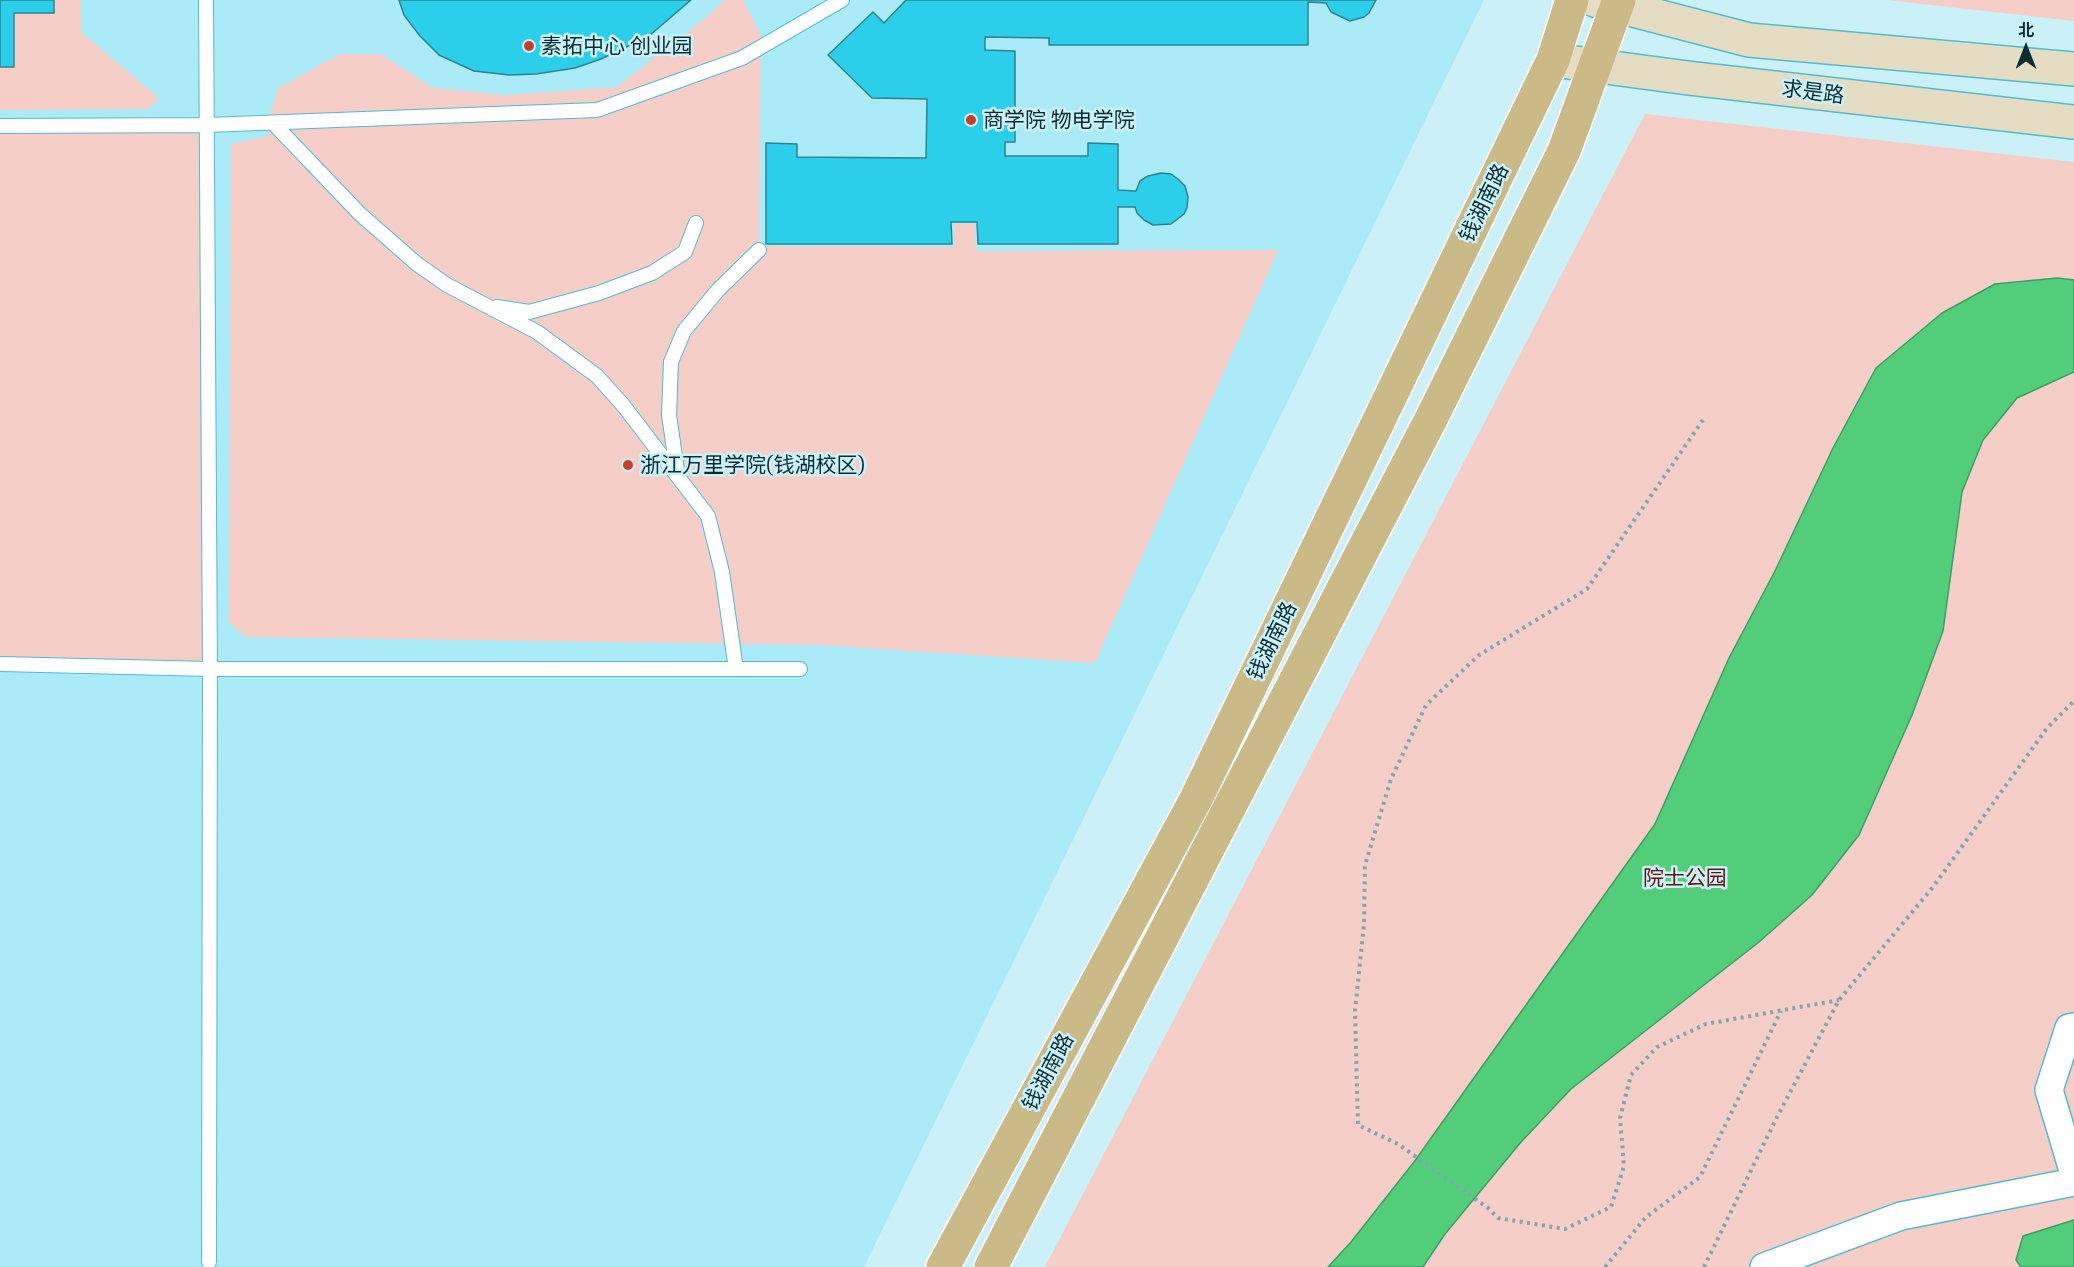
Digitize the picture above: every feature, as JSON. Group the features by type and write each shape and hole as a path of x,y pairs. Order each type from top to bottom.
{"main road":[{"name":"钱湖南路","path":"943,1267 1196,799 1553,60 1572,0"},
{"name":"钱湖南路","path":"991,1267 1441,398 1564,151 1595,66 1610,2"}],"street":[{"path":"1610,2 1749,40 2074,69"},
{"name":"求是路","path":"1553,60 2074,122"},
{"path":"2074,1027 2069,1028 2049,1090 2074,1174"},
{"path":"1764,1267 1901,1216 2074,1182"}],"lane":[{"path":"206,0 210,669 208,1262"},
{"path":"0,126 207,125 597,110 742,58 842,0"},
{"path":"273,123 382,235 417,264 447,285 537,332 597,376 623,405 708,516 722,572 736,669"},
{"path":"483,305 529,312 599,293 651,273 685,252 696,223"},
{"path":"678,479 669,415 671,362 684,331 718,290 759,250"},
{"path":"0,664 210,669 800,669"}],"path":[{"path":"1703,420 1587,589 1479,655 1426,705 1391,779 1365,865 1364,924 1355,1011 1358,1125 1398,1144 1488,1208 1498,1218 1565,1229 1611,1207 1624,1166 1620,1118 1631,1075 1657,1047 1706,1024 1839,1000"},
{"path":"1704,1267 1777,1117 1839,1000 1933,887 2047,728 2074,701"},
{"path":"1605,1267 1646,1217 1700,1177 1782,1010"}],"shaded area":[{"name":"浙江万里学院(钱湖校区)","path":"0,0 1484,0 864,1267 0,1267"},
{"path":"2057,278 2074,280 2074,372 2017,398 1983,440 1962,492 1943,631 1912,715 1859,835 1812,895 1759,942 1571,1089 1521,1142 1445,1234 1423,1267 1328,1267 1351,1242 1414,1162 1655,824 1729,658 1775,571 1833,448 1876,368 1942,313 1995,284"},
{"path":"2074,1220 2074,1267 2021,1267 2016,1260 2023,1236"}],"green space":[{"path":"0,0 81,0 81,32 159,98 149,109 0,110"},
{"path":"724,0 743,0 761,35 759,246 954,247 954,224 975,224 976,251 1278,250 1095,663 819,645 245,637 229,622 231,144 267,136 278,88 340,54 381,54 433,88 506,95 617,87 710,14"},
{"path":"1887,0 2074,0 2074,21"},
{"name":"院士公园","path":"1645,114 2074,162 2074,1267 1045,1267"},
{"path":"207,125 210,669 0,664 0,126"}],"building":[{"path":"0,0 54,0 54,13 14,13 14,67 0,67"},
{"name":"素拓中心 创业园","path":"399,0 691,0 649,36 601,59 575,68 536,74 509,75 474,71 439,55 404,15"},
{"name":"商学院 物电学院","path":"906,0 1376,0 1369,13 1350,21 1331,12 1326,3 1308,2 1308,45 1049,45 1049,38 985,37 985,50 1015,51 1015,142 1005,142 1005,156 1088,156 1088,143 1118,144 1118,190 1136,191 1140,181 1148,176 1161,173 1171,174 1185,186 1188,197 1187,208 1184,214 1171,224 1153,225 1137,213 1135,207 1118,207 1118,244 978,244 977,222 951,222 952,244 766,244 766,143 797,144 797,157 926,158 927,99 872,98 828,55 873,12 884,23"}],"place":[{"name":"素拓中心 创业园","path":"529,46"},
{"name":"商学院 物电学院","path":"971,120"},
{"name":"浙江万里学院(钱湖校区)","path":"628,465"}]}
